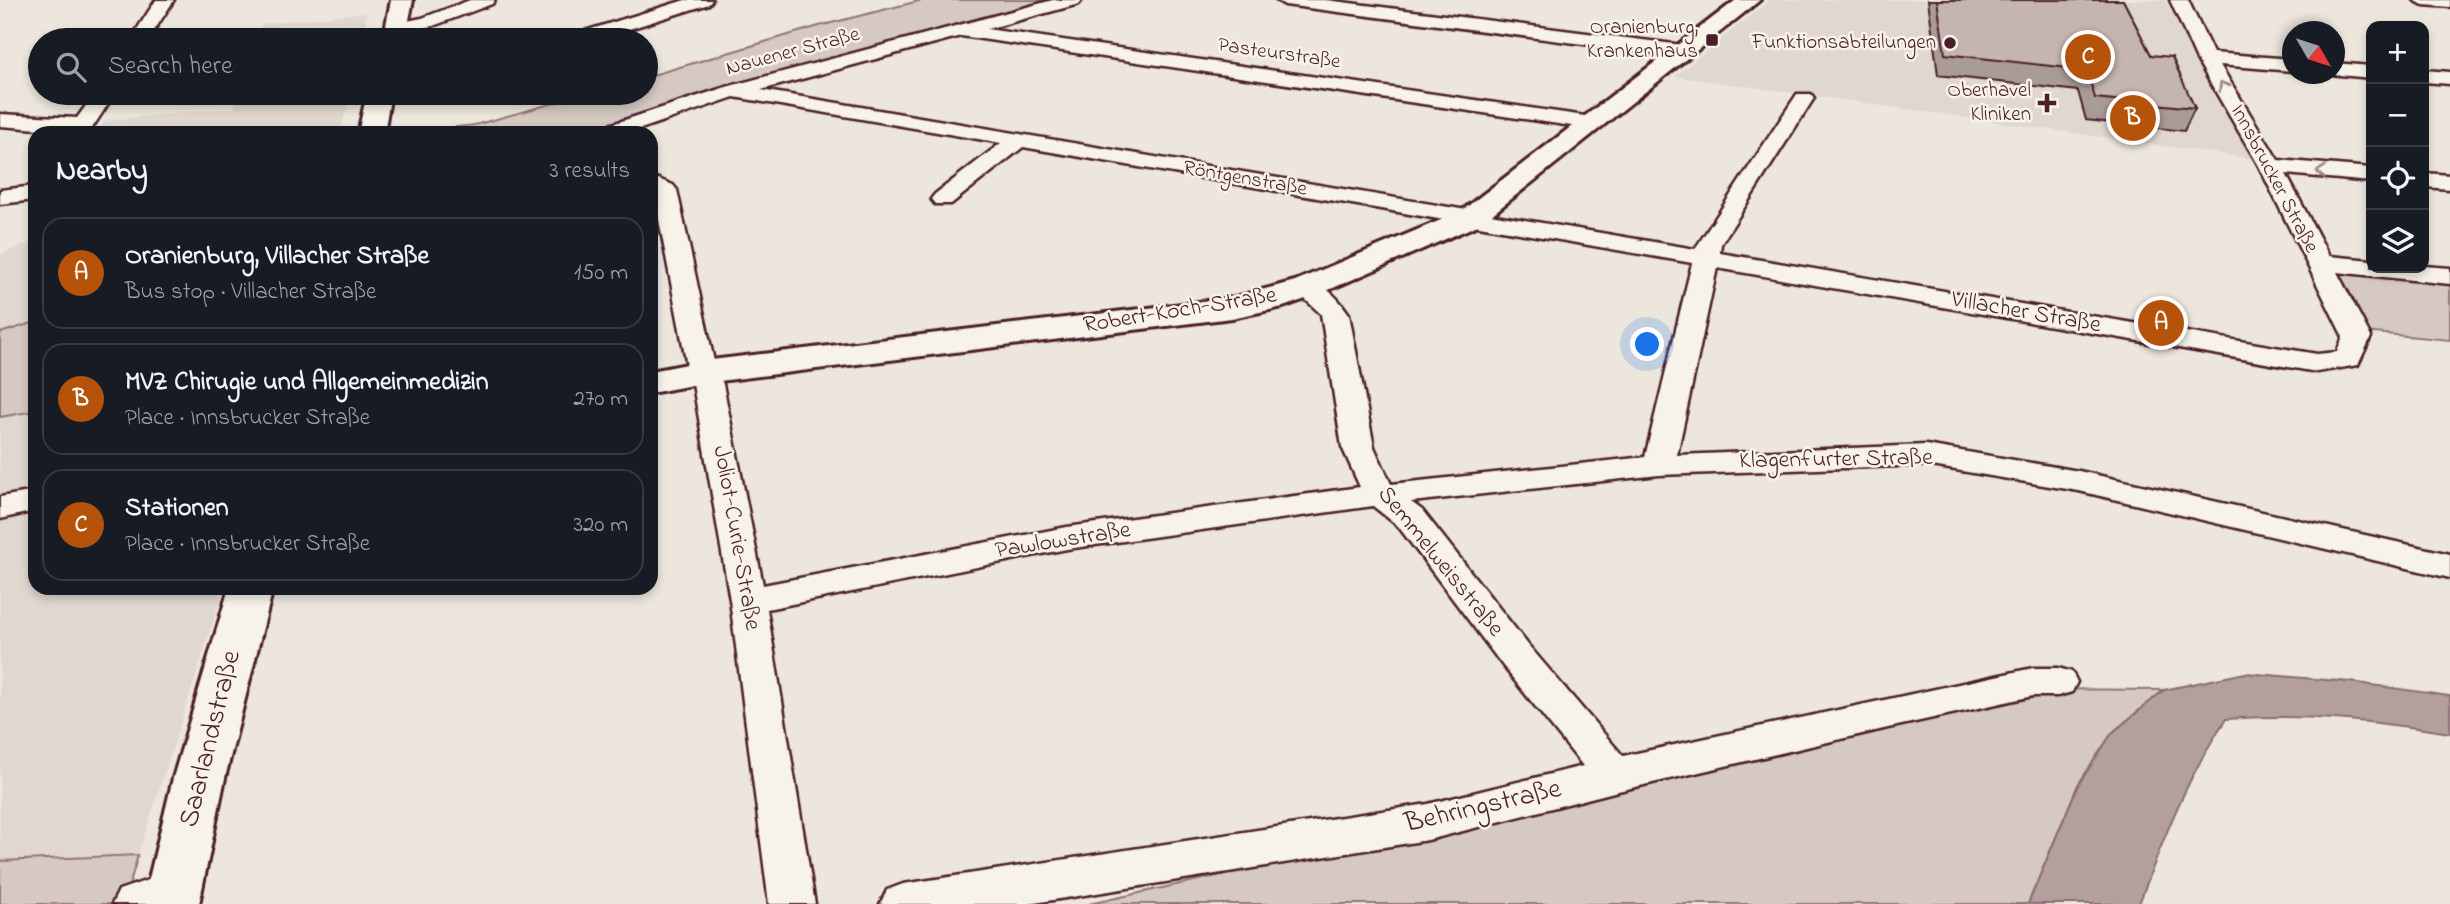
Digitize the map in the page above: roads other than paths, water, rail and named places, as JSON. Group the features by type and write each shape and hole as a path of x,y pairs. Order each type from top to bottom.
{"street":[{"path":"147,28 165,0"},
{"path":"397,28 402,0"},
{"path":"412,28 486,0"},
{"path":"614,28 703,0"},
{"name":"Nauener Straße","path":"629,126 733,91 1073,0"},
{"path":"1285,0 1682,51"},
{"name":"Robert-Koch-Straße","path":"658,381 703,372 1232,308 1271,300 1306,288 1470,218 1749,0"},
{"name":"Innsbrucker Straße","path":"2179,0 2206,58 2270,166 2357,337 2348,359"},
{"path":"2423,0 2450,2"},
{"name":"Pasteurstraße","path":"960,30 1592,124"},
{"path":"2206,58 2282,64"},
{"path":"2345,70 2366,72"},
{"path":"2429,76 2450,78"},
{"name":"Röntgenstraße","path":"733,91 1470,218"},
{"path":"1659,465 1709,244 1804,97"},
{"path":"83,126 97,105"},
{"path":"372,126 377,105"},
{"path":"0,120 54,126"},
{"path":"943,199 1019,140"},
{"path":"2270,166 2366,176"},
{"path":"2429,180 2450,182"},
{"name":"Joliot-Curie-Straße","path":"658,186 665,190 703,372 708,384 748,600 792,904"},
{"path":"0,197 28,194"},
{"name":"Villacher Straße","path":"1470,218 2317,363 2348,359"},
{"path":"2320,263 2450,276"},
{"name":"Semmelweisstraße","path":"1306,288 1327,302 1335,314 1358,447 1380,495 1410,519 1516,656 1615,775"},
{"name":"Klagenfurter Straße","path":"1380,495 1659,465 1926,455 2079,481 2450,566"},
{"name":"Pawlowstraße","path":"748,600 1067,538 1380,495"},
{"path":"0,508 28,502"},
{"name":"Saarlandstraße","path":"160,900 199,778 249,595"},
{"name":"Behringstraße","path":"903,904 1428,822 1615,775 2033,682 2058,682"}],"place":[{"name":"Oranienburg, Krankenhaus","path":"1712,40"},
{"name":"Funktionsabteilungen","path":"1950,43"},
{"name":"Stationen","path":"2088,57"},
{"name":"Oberhavel Kliniken","path":"2047,103"},
{"name":"MVZ Chirugie und Allgemeinmedizin","path":"2133,118"},
{"name":"Oranienburg, Villacher Straße","path":"2161,323"}]}
